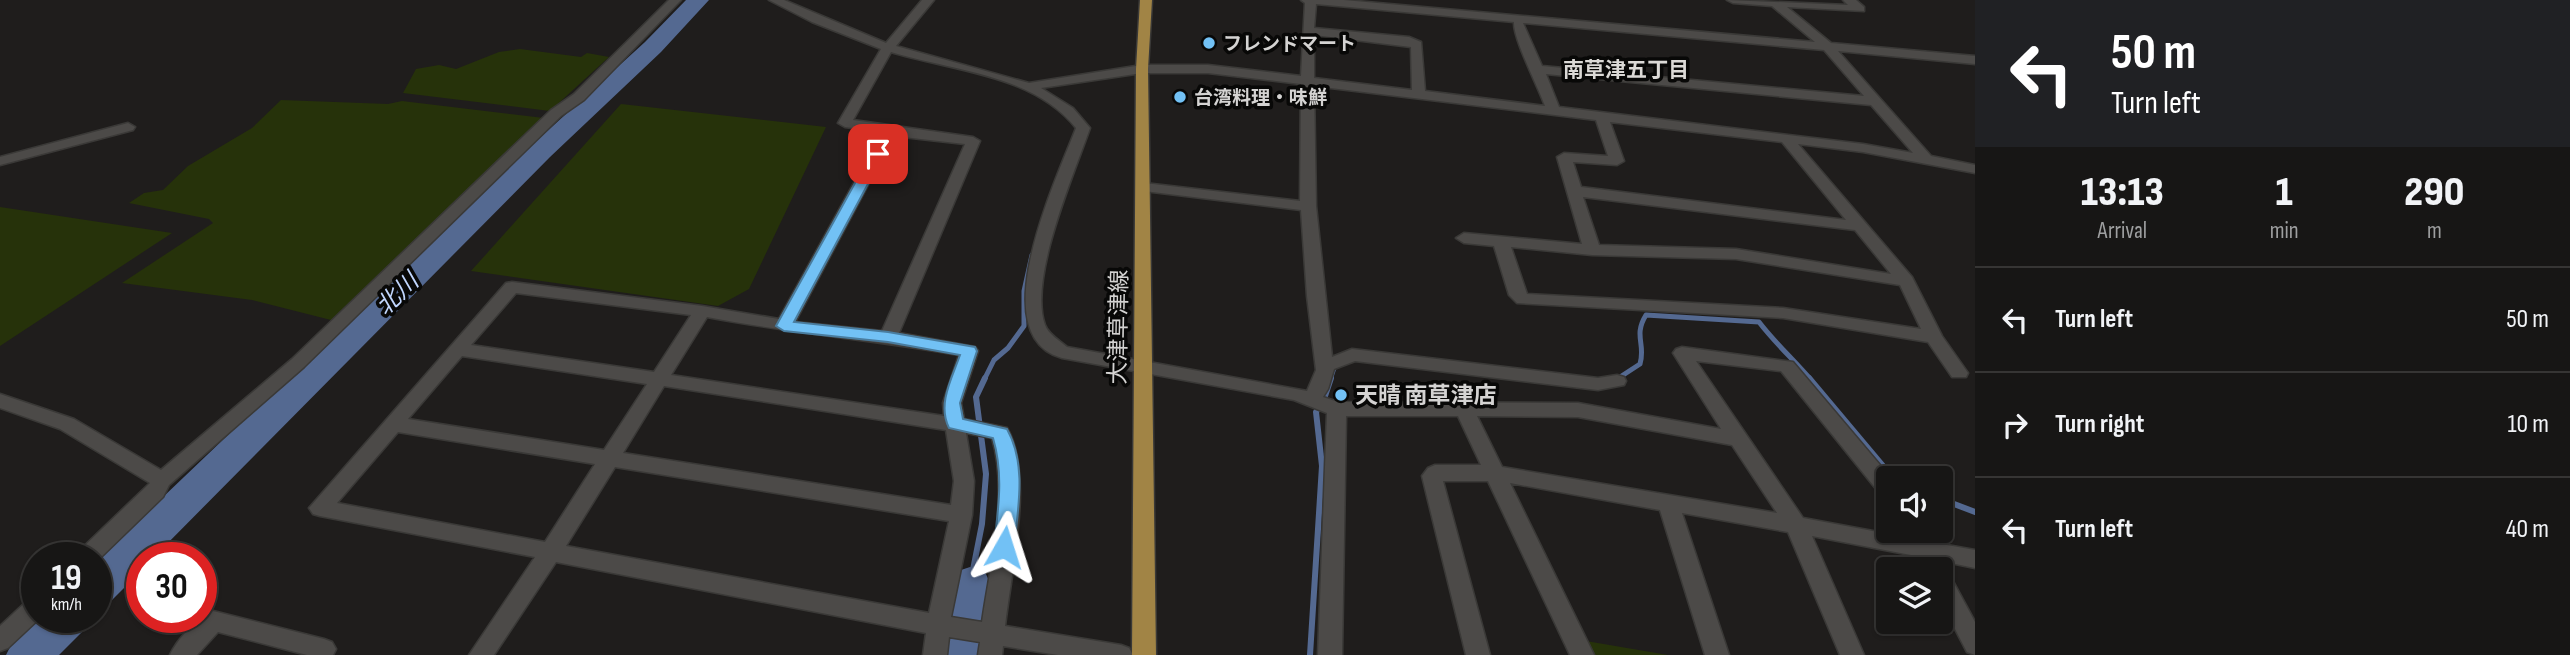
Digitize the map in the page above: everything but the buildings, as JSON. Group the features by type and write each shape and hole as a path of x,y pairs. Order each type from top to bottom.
{"main road":[{"name":"大津草津線","path":"1144,655 1142,69 1146,0"}],"street":[{"path":"103,542 156,491 162,480 298,363 547,122 579,97 675,0"},
{"path":"775,0 889,48 1031,86 1077,118 1083,128 1041,251 1032,306 1038,330 1062,352 1297,394 1337,409 1578,410 1738,439"},
{"path":"888,337 973,141 845,123 879,59 928,0"},
{"path":"1310,399 1319,390 1325,370 1315,296 1308,206 1309,0 1429,6 1975,60"},
{"path":"1733,0 1860,9 1849,0"},
{"path":"1773,2 1827,46 1924,158"},
{"path":"1518,24 1554,111"},
{"path":"1309,32 1409,41 1417,45 1419,93"},
{"path":"1031,86 1142,69 1208,69 1863,148 1975,169"},
{"path":"1538,69 1875,101"},
{"path":"1592,250 1564,157 1617,161 1602,117"},
{"path":"0,161 128,127"},
{"path":"784,326 890,131"},
{"path":"1787,140 1906,281 1934,337 1959,373"},
{"path":"1144,187 1308,206"},
{"path":"1573,191 1861,226"},
{"path":"1464,239 1592,250 1736,254 1906,281"},
{"path":"1501,242 1517,295 1523,299 1783,313 1934,337"},
{"path":"935,655 938,625 961,515 964,481 952,403 969,351 888,337 784,326 702,311 512,287 320,508 938,625 990,644 1122,655"},
{"path":"481,655 550,553 702,311"},
{"path":"458,349 1000,433 1009,461 1010,492 990,644"},
{"path":"1852,655 1796,525 1682,353 1787,366 1876,474"},
{"path":"1324,363 1338,363 1352,355 1598,384 1617,381"},
{"path":"0,401 67,424 162,480"},
{"path":"1330,655 1337,409"},
{"path":"1464,409 1582,655"},
{"path":"393,424 961,515"},
{"path":"1478,655 1432,476 1435,473 1495,473 1796,525 1921,557"},
{"path":"1669,505 1717,655"},
{"path":"1953,559 1975,559"},
{"path":"1953,604 1975,645"},
{"path":"0,641 21,621"},
{"path":"182,655 213,621 324,649 321,655"}],"green space":[{"path":"520,49 581,57 587,53 609,57 550,111 403,93 416,69 439,65 456,69 499,52"},
{"path":"281,100 388,104 402,101 544,118 331,320 252,300 122,283 213,223 209,219 129,203 144,193 163,190 188,166 252,128"},
{"path":"621,104 826,127 749,289 718,306 471,271"},
{"path":"0,207 172,233 0,346"},
{"path":"1586,641 1668,655 1593,655"}],"waterway":[{"name":"北川","path":"112,572 541,151 653,47 698,0"},
{"path":"985,378 994,360 1008,348 1024,326 1024,291 1032,255"},
{"path":"1617,379 1640,364 1640,329 1646,315 1759,322 1811,380"},
{"path":"1330,380 1334,368"},
{"path":"970,585 982,524 986,474 976,397 985,378"},
{"path":"1310,655 1322,466 1316,412 1331,378"},
{"path":"1809,378 1883,466"},
{"path":"1953,504 1975,512"},
{"path":"964,655 970,585"},
{"name":"北川","path":"29,655 52,633"}],"place":[{"name":"フレンドマート","path":"1209,43"},
{"name":"台湾料理・味鮮","path":"1180,97"},
{"name":"天晴 南草津店","path":"1341,395"}],"district":[{"name":"南草津五丁目","path":"1626,70"}],"route":[{"path":"878,154 784,326 888,337 969,351 952,403 955,424 1000,433 1009,461 1010,492 1004,547"}]}
